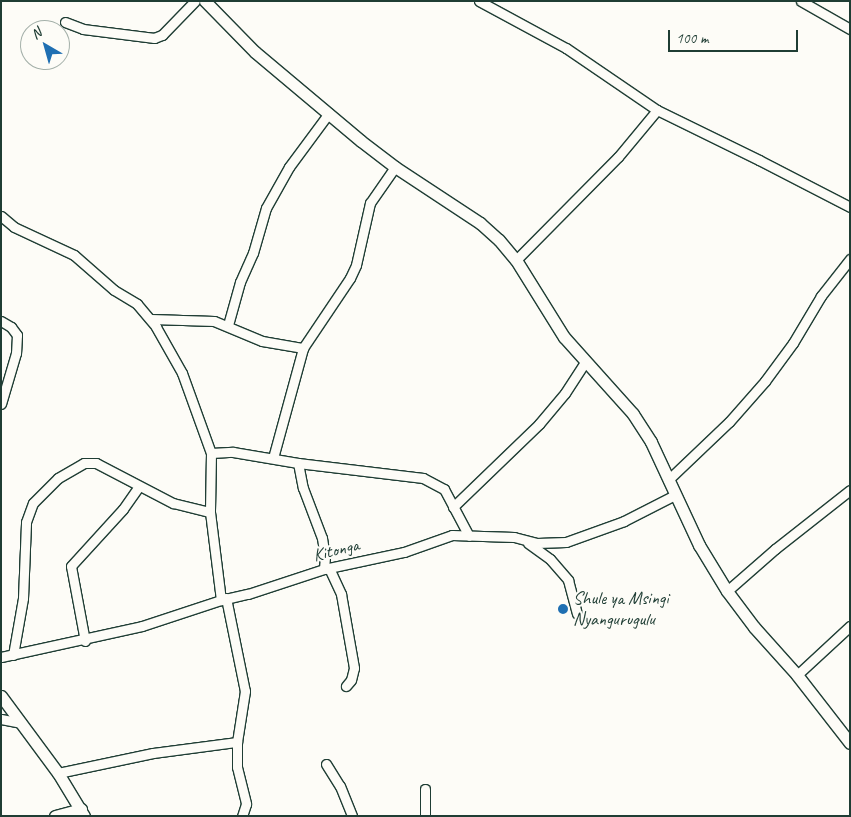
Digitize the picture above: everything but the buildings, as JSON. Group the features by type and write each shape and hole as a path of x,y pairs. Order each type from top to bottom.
{"street":[{"path":"70,24 83,28 154,38 162,35 194,1"},
{"path":"205,1 256,52 328,113 395,167 480,223 499,240 516,260 554,321 585,362 633,414 651,442 699,545 727,591 754,627 797,675 850,743"},
{"path":"479,1 566,48 657,110 745,152 850,207"},
{"path":"801,1 850,29"},
{"path":"516,260 618,157 657,110"},
{"path":"228,325 235,298 253,253 266,208 289,167 328,113"},
{"path":"273,458 303,348 350,278 356,265 370,203 395,167"},
{"path":"1,216 14,227 74,256 114,290 137,304 151,319 182,372 211,453 210,512 224,599 245,691 237,742 238,774 246,804 242,816"},
{"path":"668,480 723,428 765,381 793,343 821,296 850,259"},
{"path":"151,319 202,319 228,325 262,341 303,348"},
{"path":"1,321 12,327 17,335 16,353 1,404"},
{"path":"453,506 539,424 565,393 585,362"},
{"path":"211,453 233,452 298,463 423,478 444,489 469,536"},
{"path":"13,655 23,592 26,522 33,503 58,478 84,463 100,465 172,503 210,512"},
{"path":"298,463 303,488 322,538 327,568 341,594 354,668 351,680 346,686"},
{"path":"85,640 71,566 77,558 100,538 139,486"},
{"path":"727,591 775,549 850,490"},
{"name":"Kitonga","path":"1,657 142,626 327,568 404,552 452,536 514,538 549,544 566,542 594,534 675,495"},
{"path":"524,541 542,552 561,570 570,586 577,614"},
{"path":"797,675 850,626"},
{"path":"1,696 58,773 83,813 55,816"},
{"path":"1,719 22,724"},
{"path":"58,773 153,753 237,742"},
{"path":"326,764 340,786 352,816"},
{"path":"425,789 425,816"}],"place":[{"name":"Shule ya Msingi Nyangurugulu","path":"563,609"}]}
